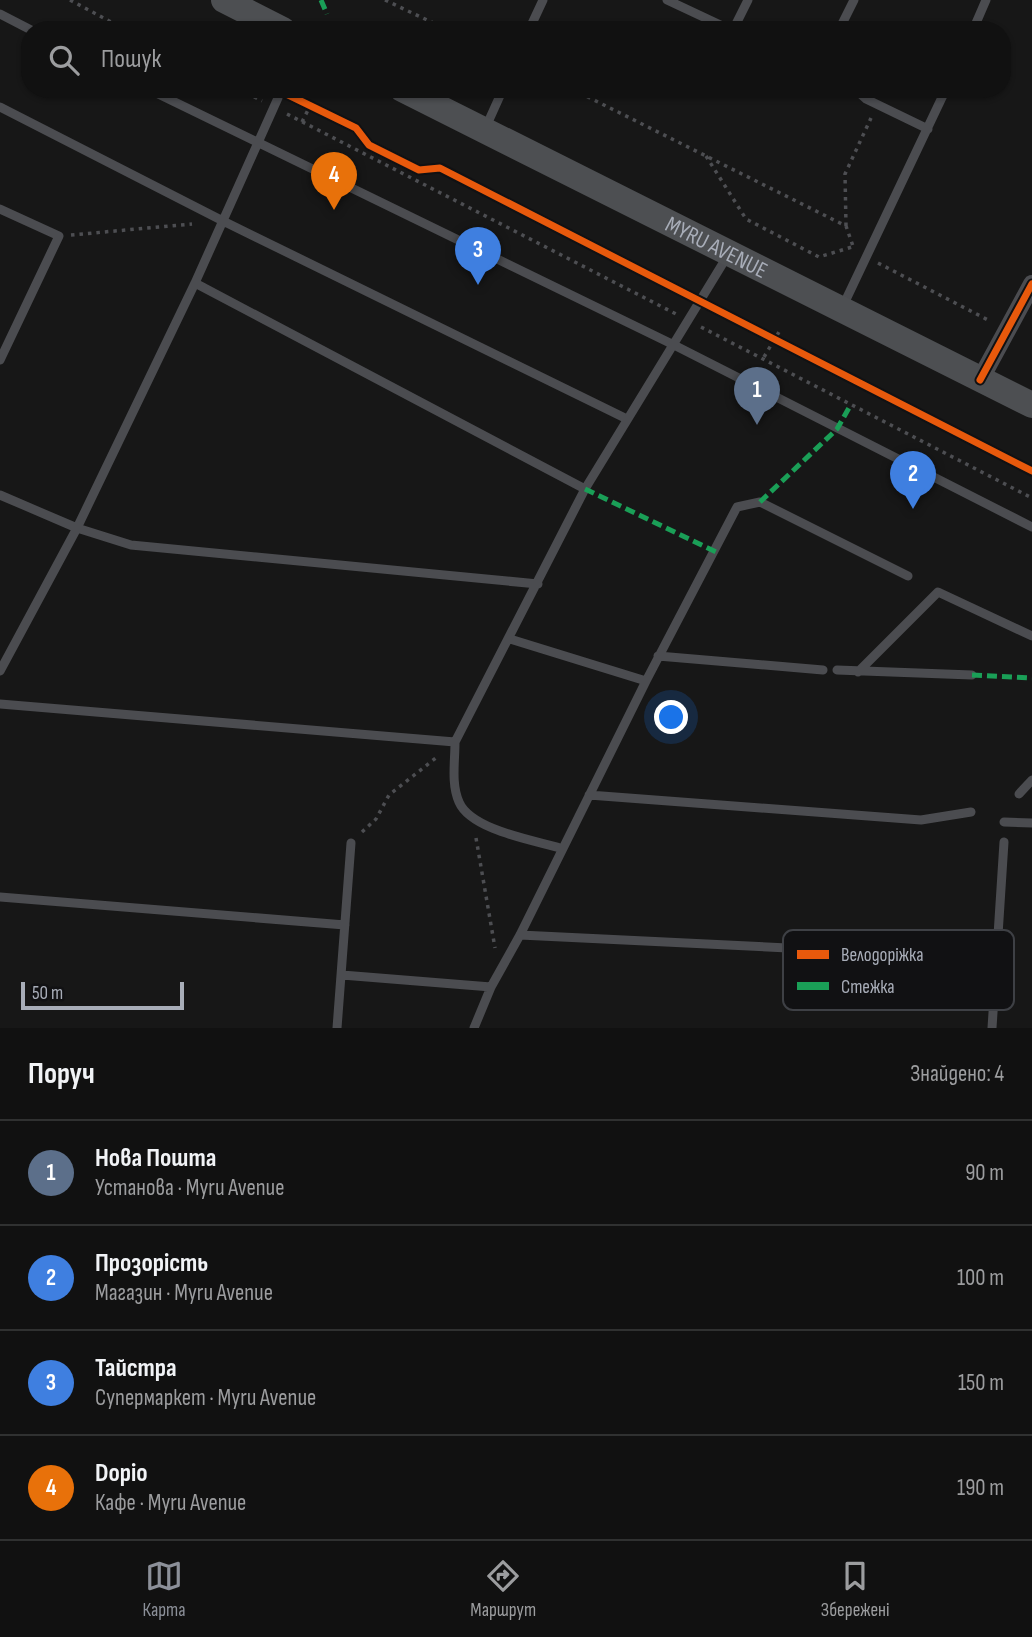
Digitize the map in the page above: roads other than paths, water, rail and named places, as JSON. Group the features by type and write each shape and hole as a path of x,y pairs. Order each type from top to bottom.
{"main road":[{"path":"224,0 265,21"},
{"name":"MYRU AVENUE","path":"420,98 1032,405"}],"street":[{"path":"980,380 1032,284"}],"lane":[{"path":"533,21 543,0"},
{"path":"667,0 712,21"},
{"path":"737,21 748,0"},
{"path":"844,21 854,0"},
{"path":"977,21 986,0"},
{"path":"0,14 21,25"},
{"path":"166,98 674,345 1032,527"},
{"path":"0,671 78,528 195,284 278,98"},
{"path":"484,131 499,98"},
{"path":"868,98 928,129"},
{"path":"841,310 942,98"},
{"path":"0,107 223,221 627,419"},
{"path":"0,209 58,236 0,360"},
{"path":"560,848 503,832 472,819 459,803 454,783 455,742 585,489 729,253"},
{"path":"195,284 585,489"},
{"path":"0,495 78,528 131,545 538,584"},
{"path":"474,1028 491,987 520,935 560,848 737,507 760,502 908,576"},
{"path":"858,672 939,592 1032,636"},
{"path":"510,639 646,681"},
{"path":"658,656 823,670"},
{"path":"837,670 972,675"},
{"path":"0,704 455,742"},
{"path":"1018,794 1032,780"},
{"path":"589,795 921,820 971,812"},
{"path":"1004,822 1032,823"},
{"path":"996,930 1004,842"},
{"path":"337,1028 351,843"},
{"path":"0,897 345,925"},
{"path":"520,935 783,948"},
{"path":"342,975 491,987"},
{"path":"992,1028 993,1010"}],"place":[{"name":"Dopio","path":"334,210"},
{"name":"Тайстра","path":"478,285"},
{"name":"Нова Пошта","path":"757,425"},
{"name":"Прозорість","path":"913,509"}]}
